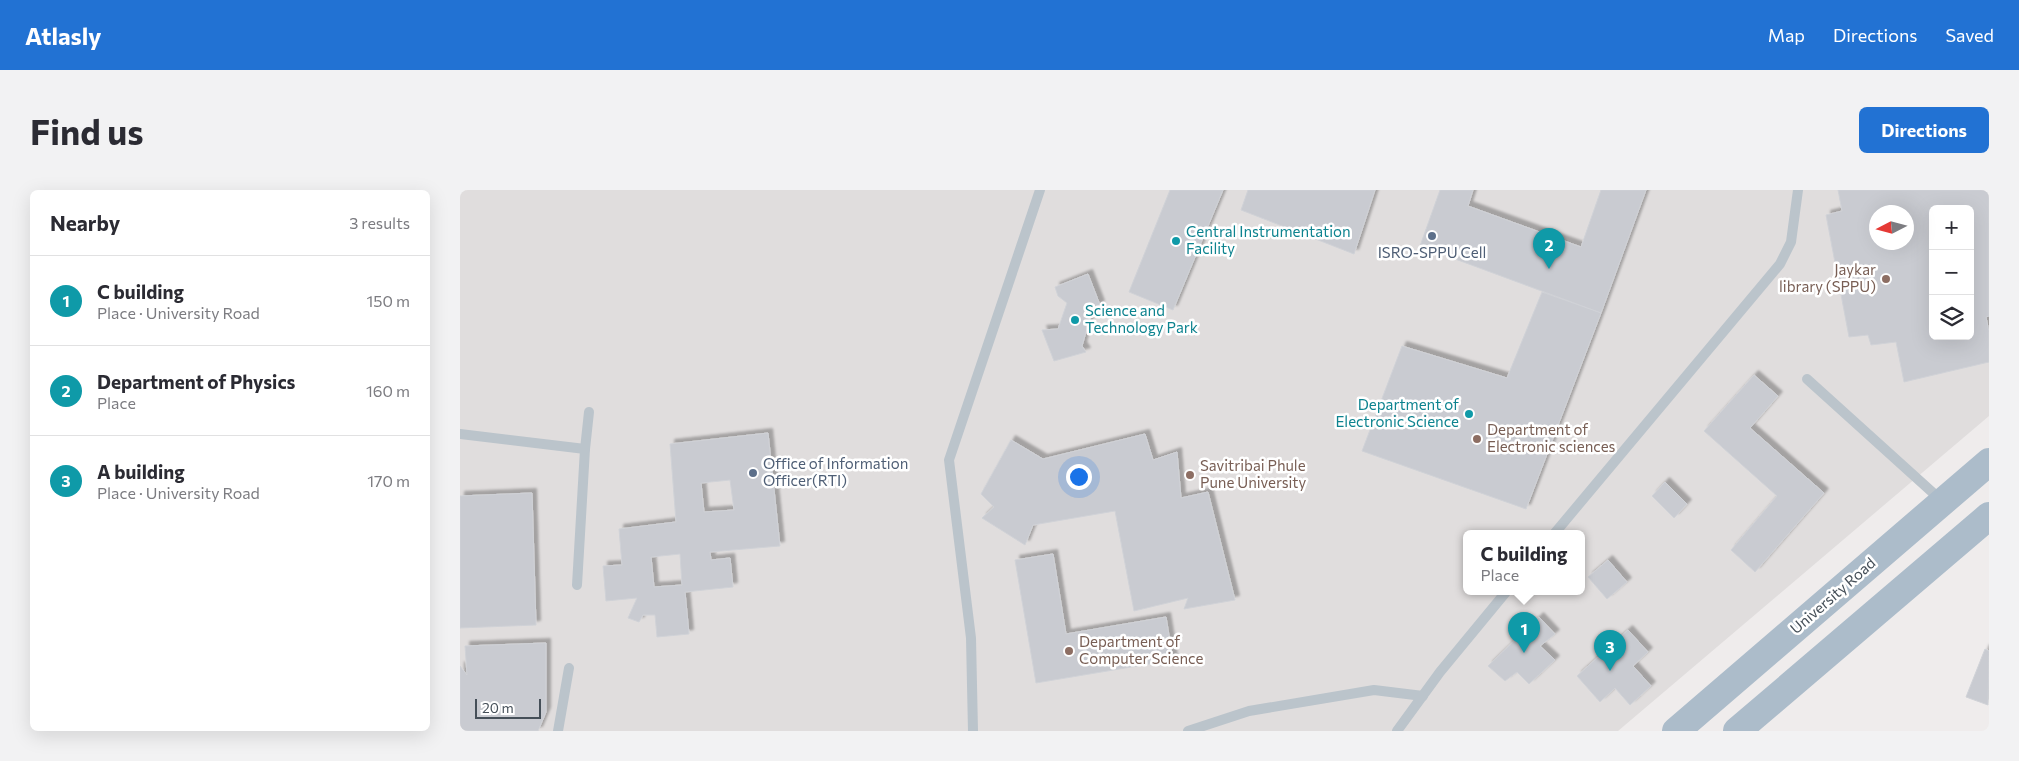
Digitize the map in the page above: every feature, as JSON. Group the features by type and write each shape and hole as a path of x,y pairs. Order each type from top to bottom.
{"main road":[{"name":"University Road","path":"1676,731 1989,462"},
{"path":"1737,731 1989,516"}],"lane":[{"path":"973,731 972,638 949,460 1040,190"},
{"path":"1557,530 1780,264 1791,242 1798,190"},
{"path":"1807,379 1943,502"},
{"path":"577,585 588,412"},
{"path":"460,434 585,449"},
{"path":"1397,731 1440,672 1504,595"},
{"path":"558,731 569,668"},
{"path":"1188,731 1249,711 1374,690 1423,696"}],"shaded area":[{"name":"Savitribai Phule Pune University","path":"460,190 1989,190 1989,416 1618,731 460,731"}],"building":[{"name":"Central Instrumentation Facility","path":"1170,190 1223,190 1173,310 1129,292"},
{"path":"1248,190 1375,190 1354,254 1241,210"},
{"path":"1440,190 1473,190 1468,206 1581,247 1601,190 1646,190 1601,313 1420,246"},
{"name":"Jaykar library (SPPU)","path":"1838,190 1989,190 1989,316 1986,317 1989,332 1989,362 1904,382 1896,342 1871,345 1868,335 1849,337 1826,215 1842,211"},
{"name":"Science and Technology Park","path":"1088,274 1100,305 1092,311 1082,346 1086,352 1054,361 1042,330 1058,329 1067,303 1058,296 1055,287"},
{"name":"Department of Electronic Science","path":"1542,292 1601,313 1526,509 1362,451 1402,346 1507,378"},
{"path":"1754,375 1778,396 1750,428 1824,493 1755,572 1731,550 1777,496 1704,431"},
{"path":"768,433 780,546 710,552 711,560 730,558 733,587 685,592 689,634 657,637 655,615 643,615 639,622 628,618 637,598 606,601 603,566 622,565 619,529 676,522 670,444","holes":["730,480 734,510 704,512 701,483","680,554 682,585 654,587 651,557"]},
{"path":"1145,434 1153,460 1177,452 1181,498 1208,492 1235,600 1184,609 1188,598 1134,611 1115,511 1033,525 1025,545 982,518 994,507 981,494 1011,440 1043,459"},
{"path":"1665,482 1687,504 1674,518 1652,496"},
{"path":"532,493 536,625 460,628 460,496"},
{"name":"Department of Computer Science","path":"1053,554 1066,634 1166,617 1173,660 1036,683 1015,560"},
{"path":"1608,560 1627,582 1607,599 1588,577"},
{"path":"1539,617 1555,634 1540,646 1555,660 1529,684 1517,672 1505,681 1488,666"},
{"path":"1628,630 1648,652 1633,666 1651,686 1630,705 1615,688 1600,702 1577,676"},
{"path":"546,643 546,712 538,731 460,731 460,666 467,675 465,646"},
{"path":"1985,649 1989,651 1988,705 1966,697"}],"place":[{"name":"ISRO-SPPU Cell","path":"1432,236"},
{"name":"Central Instrumentation Facility","path":"1176,241"},
{"name":"Department of Physics","path":"1549,269"},
{"name":"Jaykar library (SPPU)","path":"1886,279"},
{"name":"Science and Technology Park","path":"1075,320"},
{"name":"Department of Electronic Science","path":"1469,414"},
{"name":"Department of Electronic sciences","path":"1477,439"},
{"name":"Office of Information Officer(RTI)","path":"753,473"},
{"name":"Savitribai Phule Pune University","path":"1190,475"},
{"name":"Department of Computer Science","path":"1069,651"},
{"name":"C building","path":"1524,653"},
{"name":"A building","path":"1610,671"}]}
